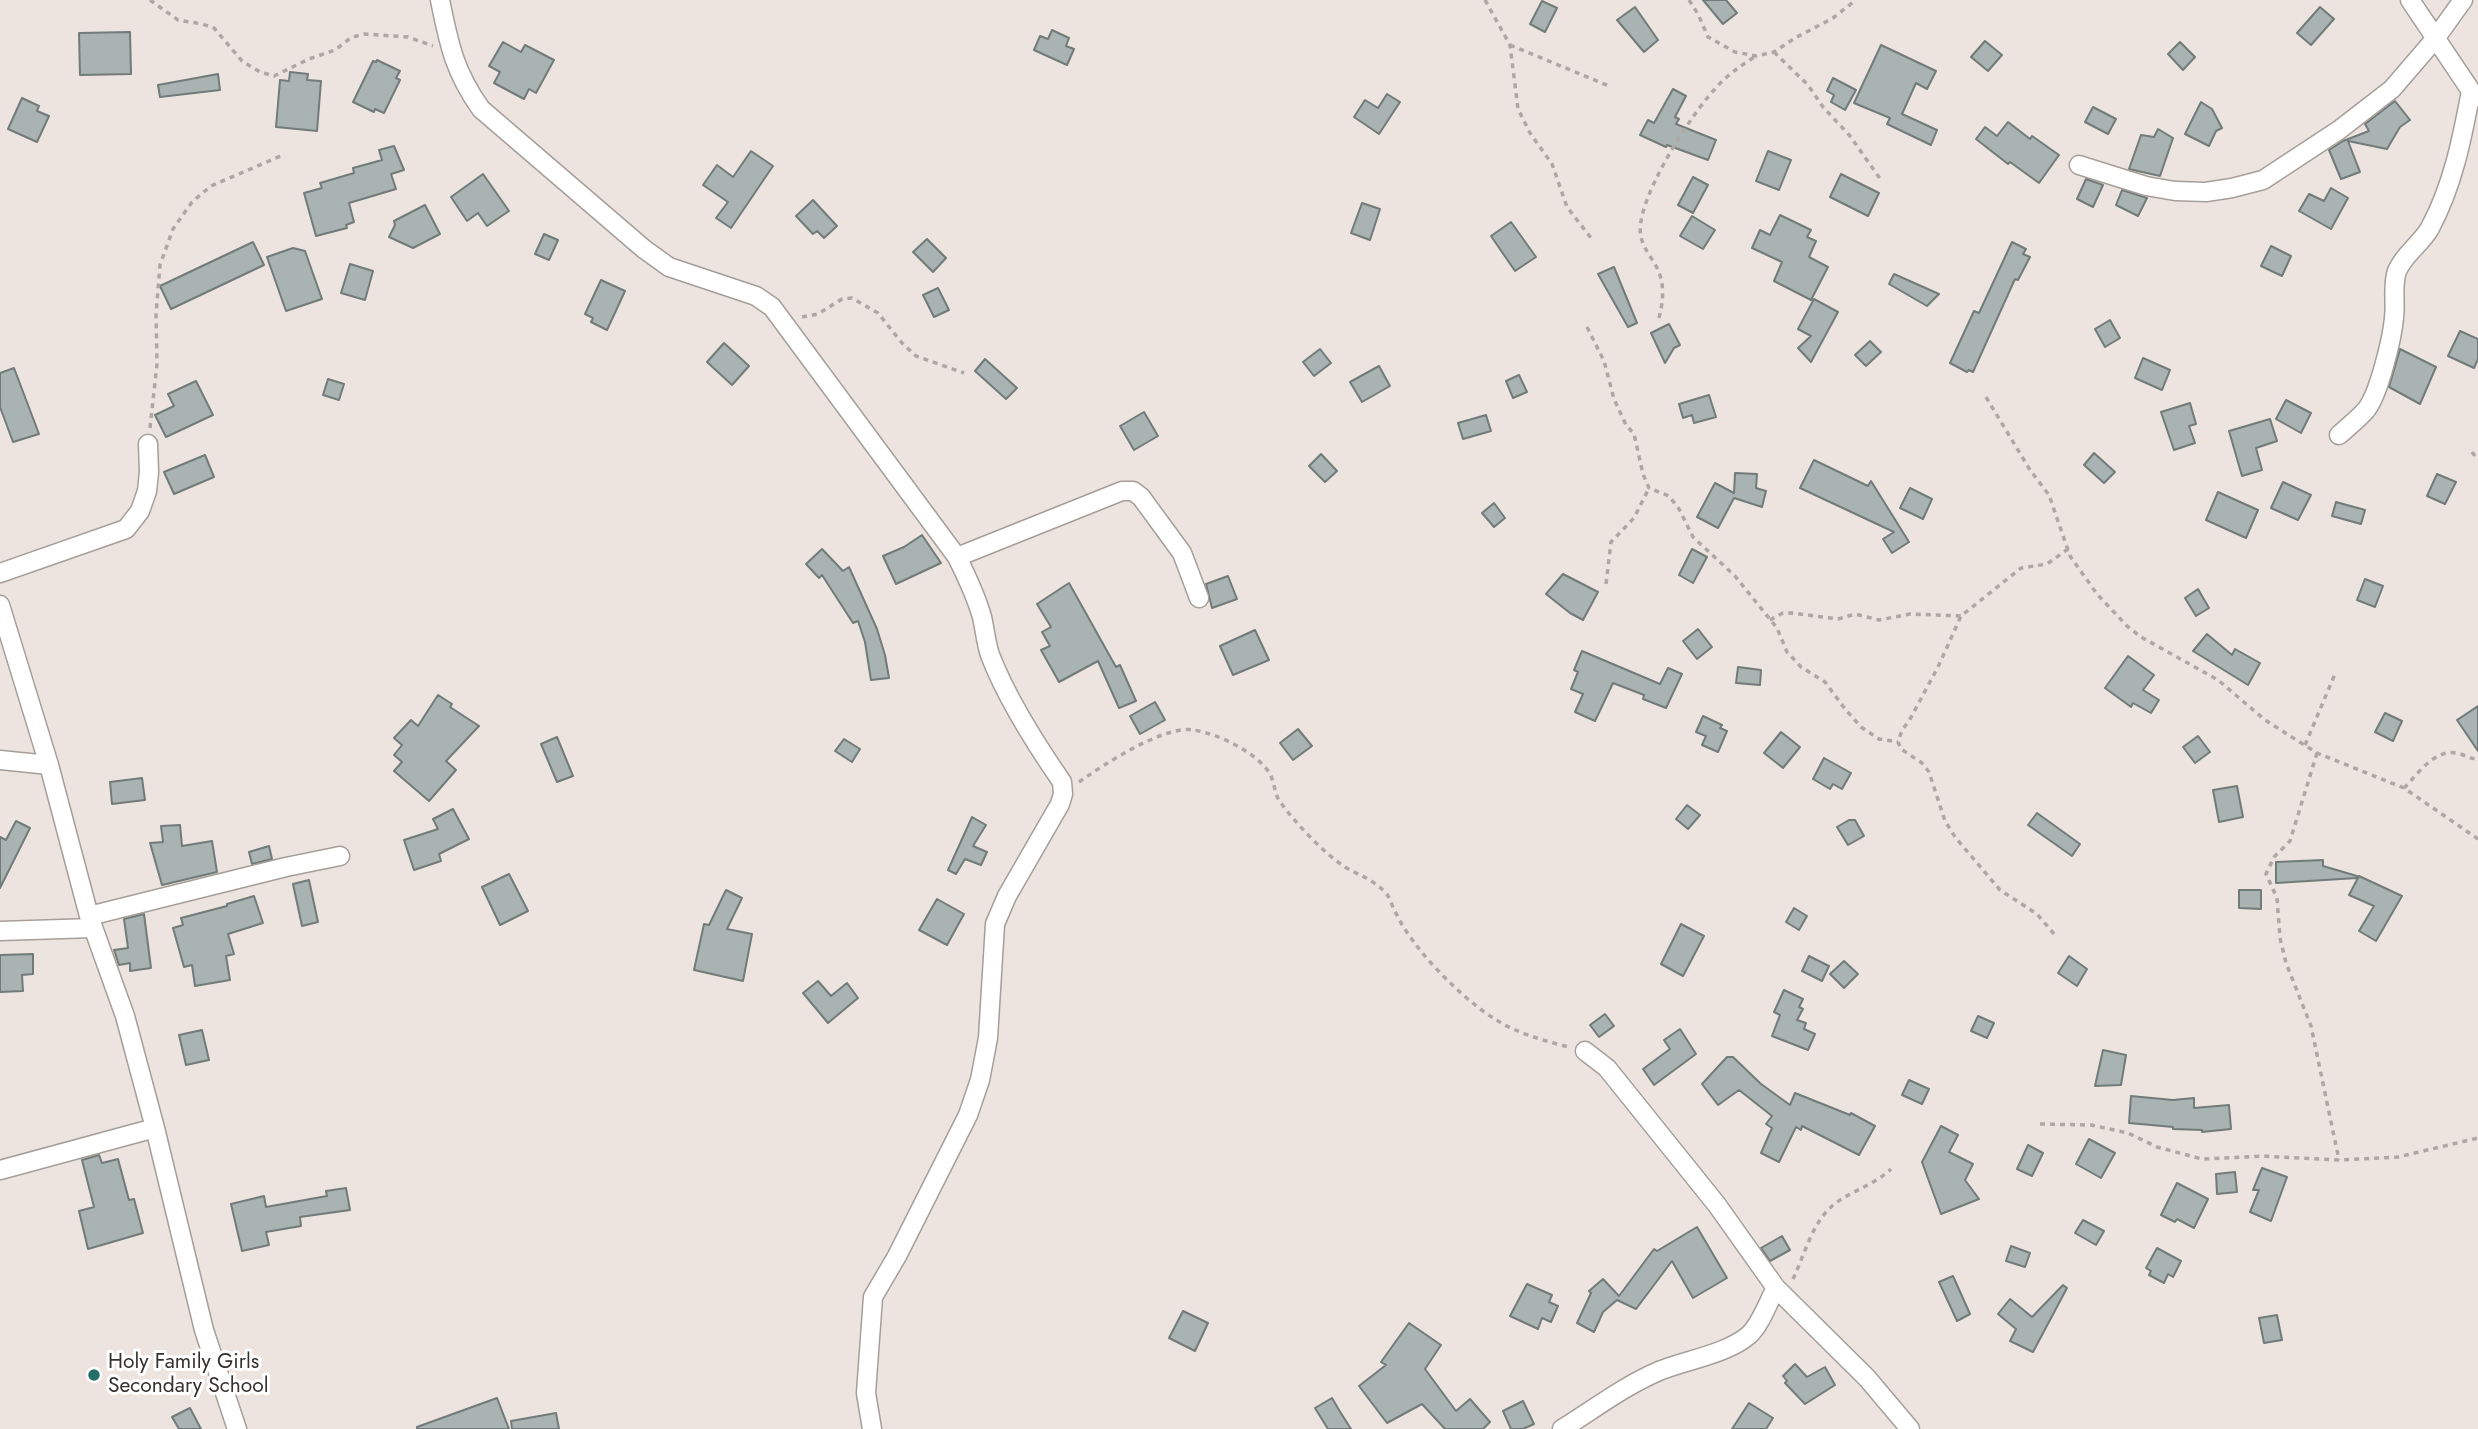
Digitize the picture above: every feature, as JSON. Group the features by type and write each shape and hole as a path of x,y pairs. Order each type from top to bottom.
{"street":[{"path":"440,0 451,52 464,85 481,109 644,249 669,267 756,296 776,312 957,557 975,595 988,650 995,666 1062,782 1060,804 1007,896 995,923 988,1038 980,1080 968,1115 897,1256 873,1297 866,1393 872,1429"},
{"path":"2339,435 2368,408 2375,391 2391,341 2395,317 2396,274 2401,262 2427,233 2442,206 2456,166 2474,94 2410,0"},
{"path":"2079,165 2146,187 2175,191 2206,192 2263,180 2339,130 2392,89 2435,39 2463,0"},
{"path":"0,573 126,528 141,510 147,491 148,444"},
{"path":"957,557 1122,491 1133,491 1182,553 1199,598"},
{"path":"0,605 49,765 91,922 125,1016 204,1329 237,1429"},
{"path":"0,760 49,765"},
{"path":"0,931 91,922 286,867 340,856"},
{"path":"1586,1051 1607,1068 1717,1205 1780,1292 1867,1378 1910,1429"},
{"path":"0,1170 155,1128"},
{"path":"1562,1429 1645,1378 1678,1364 1700,1360 1748,1336 1780,1292"}],"path":[{"path":"150,0 178,20 215,29 242,61 260,72 274,76 335,50 352,37 365,34 408,37 451,52"},
{"path":"1485,0 1510,45 1518,109 1530,133 1552,164 1567,207 1591,238"},
{"path":"1689,0 1708,37 1735,52 1756,56"},
{"path":"1658,318 1663,292 1658,271 1640,235 1641,222 1666,160 1692,118 1733,71 1756,56 1774,52 1833,18 1856,0"},
{"path":"1510,45 1609,86"},
{"path":"1774,52 1808,85 1823,107 1850,136 1881,180"},
{"path":"148,444 157,364 156,314 160,265 173,229 192,202 211,186 283,155"},
{"path":"776,312 800,317 818,314 842,299 852,298 878,313 902,344 916,356 964,373"},
{"path":"1587,327 1604,361 1614,400 1626,425 1634,434 1649,488 1669,496 1693,537 1735,576 1777,628 1787,652 1801,667 1825,682 1861,727 1879,739 1898,741"},
{"path":"1986,397 2030,470 2049,495 2068,549 2081,574 2127,626 2218,680 2266,720 2318,752 2404,788 2478,839"},
{"path":"2472,452 2478,460"},
{"path":"1606,584 1611,542 1634,518 1649,488"},
{"path":"2054,934 2037,914 2000,890 1955,837 1945,821 1929,772 1923,763 1901,749 1898,741 1935,674 1961,616 2021,568 2047,564 2068,549"},
{"path":"1770,620 1783,613 1838,620 1855,614 1879,620 1910,614 1961,616"},
{"path":"2305,744 2335,674"},
{"path":"1063,794 1096,770 1157,736 1177,730 1194,730 1241,747 1264,763 1272,778 1278,801 1324,851 1347,868 1371,878 1388,895 1396,915 1419,949 1451,982 1494,1019 1526,1034 1586,1051"},
{"path":"2318,752 2290,841 2274,857 2266,874 2277,898 2280,938 2286,962 2311,1026 2339,1160"},
{"path":"2404,788 2437,756 2454,752 2470,759 2478,759"},
{"path":"2040,1124 2091,1125 2128,1133 2157,1147 2202,1159 2274,1156 2339,1160 2398,1157 2478,1138"},
{"path":"1780,1292 1820,1218 1833,1205 1879,1180 1891,1169"}],"building":[{"path":"1703,0 1726,0 1737,13 1723,24"},
{"path":"1542,1 1557,8 1545,32 1530,24"},
{"path":"1635,7 1658,40 1644,52 1617,20"},
{"path":"2320,7 2334,19 2311,45 2297,33"},
{"path":"1052,30 1069,38 1066,46 1074,49 1067,65 1034,50 1040,36 1048,39"},
{"path":"130,32 131,74 80,75 79,33"},
{"path":"1985,41 2002,55 1988,71 1971,57"},
{"path":"503,42 521,52 525,45 554,60 536,93 529,89 524,99 494,83 500,72 489,66"},
{"path":"2180,42 2195,57 2183,70 2168,54"},
{"path":"1881,45 1936,71 1927,89 1916,83 1902,114 1937,130 1931,145 1887,124 1890,118 1854,103"},
{"path":"377,60 400,71 396,78 400,80 384,113 375,109 374,112 353,102 373,61"},
{"path":"290,72 308,74 307,80 321,81 317,131 276,127 280,80 289,81"},
{"path":"218,74 220,90 160,97 158,85"},
{"path":"1833,78 1856,90 1845,110 1831,102 1834,95 1827,91"},
{"path":"1673,89 1686,96 1675,117 1679,119 1676,124 1716,140 1708,160 1667,145 1666,147 1640,135 1648,120 1654,123"},
{"path":"1387,94 1400,102 1379,134 1354,117 1365,100 1378,108"},
{"path":"22,98 39,106 37,111 49,116 37,142 8,129"},
{"path":"2395,101 2410,120 2400,127 2387,149 2348,141 2360,172 2341,179 2329,150 2343,141 2369,131 2365,124"},
{"path":"2201,102 2212,109 2222,128 2216,131 2209,146 2185,134"},
{"path":"2093,107 2116,119 2108,134 2085,122"},
{"path":"2008,122 2030,139 2032,136 2059,155 2039,183 2010,162 2008,164 1976,139 1985,127 1997,136"},
{"path":"2158,129 2173,138 2160,176 2129,169 2141,135 2154,137"},
{"path":"394,146 404,170 391,174 396,189 349,203 354,222 346,225 347,228 316,236 304,193 322,188 320,183 354,173 353,168 382,160 379,150"},
{"path":"751,151 773,166 731,228 716,218 728,202 703,185 717,165 733,177"},
{"path":"1768,151 1791,160 1779,190 1756,181"},
{"path":"483,174 509,211 487,226 478,213 467,221 451,197"},
{"path":"1841,174 1879,193 1868,216 1830,197"},
{"path":"1693,177 1708,185 1693,213 1678,205"},
{"path":"2086,179 2103,185 2093,207 2077,199"},
{"path":"2331,188 2348,198 2331,229 2299,211 2309,194 2324,201"},
{"path":"2122,190 2147,198 2138,216 2116,205"},
{"path":"813,200 837,226 824,238 817,231 813,234 796,216"},
{"path":"1362,203 1380,209 1370,240 1351,233"},
{"path":"425,205 440,234 413,248 389,237 395,225 394,221"},
{"path":"1780,215 1811,230 1807,237 1816,241 1809,257 1828,267 1811,300 1774,281 1782,262 1752,248 1760,230 1770,235"},
{"path":"1692,216 1715,230 1703,249 1680,236"},
{"path":"1511,222 1536,257 1515,271 1491,236"},
{"path":"544,234 558,240 549,260 535,254"},
{"path":"927,239 946,258 933,272 913,252"},
{"path":"253,242 264,265 171,309 160,286"},
{"path":"2012,242 2026,249 2023,254 2030,257 2018,280 2015,279 1973,372 1967,372 1950,363 1974,311 1979,313"},
{"path":"2271,246 2291,256 2282,276 2261,266"},
{"path":"293,248 305,251 322,299 286,311 267,257"},
{"path":"350,264 373,271 365,300 341,293"},
{"path":"1614,267 1637,323 1628,327 1598,274"},
{"path":"1894,274 1939,294 1927,306 1889,284"},
{"path":"601,280 625,291 607,330 591,322 593,318 585,314"},
{"path":"938,288 949,310 934,317 923,295"},
{"path":"1814,299 1838,312 1811,362 1798,348 1811,336 1798,329"},
{"path":"2110,320 2120,338 2105,347 2095,329"},
{"path":"1669,324 1680,345 1674,348 1665,363 1651,333"},
{"path":"2460,331 2478,339 2478,359 2474,368 2448,356"},
{"path":"1870,341 1881,352 1866,366 1855,355"},
{"path":"724,343 749,366 732,385 707,362"},
{"path":"1320,349 1331,363 1314,376 1303,362"},
{"path":"2400,349 2436,367 2420,404 2389,387"},
{"path":"2143,358 2170,370 2162,390 2135,378"},
{"path":"985,359 1017,388 1006,399 975,371"},
{"path":"1379,366 1390,386 1362,402 1350,382"},
{"path":"14,368 39,434 13,442 0,407 0,373"},
{"path":"1519,375 1527,392 1513,398 1506,381"},
{"path":"328,379 344,384 339,400 323,395"},
{"path":"196,381 213,415 166,437 155,415 174,406 168,394"},
{"path":"1709,395 1716,417 1694,423 1692,415 1683,418 1679,404"},
{"path":"2286,400 2311,413 2301,433 2276,419"},
{"path":"2190,403 2196,424 2189,426 2195,443 2174,450 2161,412"},
{"path":"1144,412 1158,436 1134,450 1120,426"},
{"path":"1486,415 1491,431 1463,439 1458,423"},
{"path":"2270,419 2277,441 2256,448 2262,470 2242,476 2229,431"},
{"path":"2094,453 2115,472 2104,483 2084,465"},
{"path":"1321,454 1337,471 1325,482 1309,466"},
{"path":"205,455 214,477 174,494 164,472"},
{"path":"1814,460 1868,486 1871,481 1909,542 1892,553 1883,539 1894,532 1800,488"},
{"path":"1735,473 1757,474 1756,488 1766,491 1762,507 1734,498 1718,528 1697,517 1715,483 1734,493"},
{"path":"2437,474 2456,482 2445,504 2427,496"},
{"path":"2283,482 2311,495 2298,520 2271,508"},
{"path":"1910,488 1932,499 1923,519 1900,508"},
{"path":"2218,492 2258,510 2246,538 2206,520"},
{"path":"2336,502 2365,510 2361,524 2332,516"},
{"path":"1494,503 1505,518 1494,527 1482,513"},
{"path":"922,535 941,563 896,584 883,556"},
{"path":"822,549 843,571 849,567 877,629 889,678 871,680 865,642 858,621 853,623 822,575 819,578 806,564"},
{"path":"1692,549 1707,557 1693,583 1679,575"},
{"path":"1563,574 1598,592 1583,620 1546,594"},
{"path":"1228,576 1237,599 1212,608 1206,584"},
{"path":"2365,579 2383,586 2375,607 2357,600"},
{"path":"1069,583 1116,667 1120,665 1136,701 1119,708 1098,661 1059,682 1041,650 1050,646 1042,632 1051,627 1037,604"},
{"path":"2198,589 2209,608 2196,616 2185,598"},
{"path":"1698,629 1712,647 1697,659 1683,641"},
{"path":"1255,630 1269,660 1233,675 1220,646"},
{"path":"2207,634 2232,655 2235,649 2260,663 2248,685 2193,651"},
{"path":"1582,651 1660,684 1668,668 1682,674 1666,708 1643,699 1644,695 1613,683 1595,721 1575,712 1583,694 1571,689 1578,672 1574,670"},
{"path":"2128,656 2154,675 2143,690 2159,700 2151,713 2133,703 2131,707 2105,688"},
{"path":"1738,667 1761,670 1760,685 1736,683"},
{"path":"438,695 452,704 450,707 479,726 446,761 456,770 429,801 394,771 402,762 394,755 402,745 394,738 411,720 418,726"},
{"path":"1155,702 1165,720 1140,734 1130,716"},
{"path":"2478,706 2478,751 2457,720"},
{"path":"2385,713 2402,721 2393,741 2375,732"},
{"path":"1703,716 1722,725 1720,728 1727,731 1718,752 1702,745 1706,736 1696,732"},
{"path":"1298,729 1312,746 1293,760 1280,743"},
{"path":"1781,732 1800,747 1783,768 1764,753"},
{"path":"2198,736 2210,752 2195,763 2183,747"},
{"path":"557,737 573,776 557,782 541,744"},
{"path":"844,739 860,749 852,762 835,751"},
{"path":"1824,758 1851,773 1842,789 1833,784 1830,789 1813,779"},
{"path":"142,778 145,800 112,804 110,782"},
{"path":"2237,786 2243,817 2219,822 2213,790"},
{"path":"1687,805 1700,815 1688,829 1676,819"},
{"path":"453,809 469,839 439,854 441,861 414,870 404,840 438,829 433,819"},
{"path":"2037,813 2080,844 2072,856 2028,825"},
{"path":"972,817 986,825 973,846 987,852 981,865 965,859 956,874 948,870"},
{"path":"1849,820 1855,820 1864,836 1848,845 1837,827"},
{"path":"16,821 30,828 0,888 0,837 6,840"},
{"path":"180,825 182,846 212,841 217,872 162,885 150,843 163,842 161,826"},
{"path":"269,846 272,859 252,864 249,852"},
{"path":"2323,860 2323,866 2357,878 2276,883 2276,862"},
{"path":"509,874 528,911 500,925 482,887"},
{"path":"2359,876 2402,896 2376,941 2359,931 2374,906 2349,895"},
{"path":"309,880 318,922 302,926 293,884"},
{"path":"726,890 742,898 727,929 752,934 743,981 694,970 704,924 709,925"},
{"path":"2239,890 2261,890 2261,909 2239,908"},
{"path":"254,896 263,923 228,934 234,954 226,956 230,980 195,986 192,965 184,967 173,928 183,925 181,918"},
{"path":"937,899 964,914 947,945 919,930"},
{"path":"1794,908 1807,916 1799,930 1786,922"},
{"path":"144,914 151,968 130,971 130,963 119,965 114,950 128,948 124,919"},
{"path":"1681,924 1704,936 1683,976 1661,964"},
{"path":"33,954 33,974 22,975 23,991 0,992 0,955"},
{"path":"1809,956 1829,966 1822,981 1802,971"},
{"path":"2069,956 2087,969 2077,986 2058,973"},
{"path":"1844,961 1858,974 1844,988 1830,974"},
{"path":"818,981 831,996 847,983 858,998 828,1023 803,993"},
{"path":"1784,990 1803,999 1799,1007 1803,1009 1797,1020 1806,1023 1804,1029 1815,1034 1808,1050 1772,1036 1780,1015 1774,1012"},
{"path":"1605,1014 1614,1026 1599,1037 1590,1025"},
{"path":"1978,1016 1994,1023 1987,1038 1971,1031"},
{"path":"1680,1029 1696,1054 1654,1085 1643,1069 1670,1049 1664,1040"},
{"path":"202,1030 209,1060 186,1065 179,1035"},
{"path":"2103,1050 2126,1055 2121,1085 2095,1086"},
{"path":"1727,1057 1733,1057 1761,1084 1790,1105 1795,1093 1850,1115 1851,1113 1875,1126 1859,1155 1802,1126 1801,1130 1796,1127 1779,1162 1761,1153 1772,1128 1766,1124 1772,1116 1739,1090 1718,1105 1702,1084"},
{"path":"1909,1080 1929,1089 1922,1104 1902,1095"},
{"path":"2131,1096 2173,1100 2194,1098 2194,1108 2229,1105 2231,1129 2202,1132 2129,1123"},
{"path":"1941,1126 1958,1135 1949,1152 1973,1164 1965,1180 1979,1199 1941,1214 1922,1162"},
{"path":"2089,1139 2115,1153 2101,1178 2076,1164"},
{"path":"2028,1145 2043,1153 2032,1176 2017,1169"},
{"path":"99,1155 102,1163 118,1159 129,1200 134,1199 143,1233 88,1249 79,1211 94,1207 82,1160"},
{"path":"2262,1168 2287,1177 2271,1221 2250,1212 2259,1190 2253,1190"},
{"path":"2235,1172 2237,1192 2217,1194 2216,1174"},
{"path":"2177,1183 2208,1199 2194,1228 2177,1219 2175,1222 2161,1215"},
{"path":"346,1188 350,1210 300,1217 301,1226 266,1232 269,1245 242,1251 231,1204 264,1196 266,1207 327,1196 326,1191"},
{"path":"2083,1220 2104,1231 2096,1245 2075,1233"},
{"path":"1697,1227 1727,1278 1693,1298 1672,1261 1636,1309 1617,1300 1603,1312 1594,1332 1577,1323 1591,1293 1589,1291 1603,1279 1619,1296 1654,1249 1657,1251"},
{"path":"1782,1236 1790,1250 1770,1261 1761,1248"},
{"path":"2011,1246 2030,1253 2025,1267 2006,1261"},
{"path":"2157,1248 2181,1261 2173,1277 2168,1274 2164,1283 2149,1275 2151,1271 2146,1268"},
{"path":"1953,1276 1970,1314 1957,1321 1939,1282"},
{"path":"1527,1284 1552,1295 1549,1302 1558,1306 1551,1322 1542,1318 1538,1329 1510,1316"},
{"path":"2063,1285 2067,1288 2033,1352 2010,1341 2016,1329 1998,1314 2010,1299 2032,1317"},
{"path":"1183,1311 1208,1323 1195,1351 1169,1338"},
{"path":"2277,1315 2282,1340 2264,1343 2259,1318"},
{"path":"1409,1323 1441,1345 1425,1369 1456,1411 1470,1399 1490,1422 1483,1429 1445,1429 1422,1404 1387,1423 1359,1386 1386,1365 1381,1362"},
{"path":"1795,1364 1807,1377 1825,1367 1835,1385 1805,1404 1785,1383 1787,1381 1783,1376"},
{"path":"497,1398 509,1429 417,1429 417,1427"},
{"path":"1332,1398 1351,1429 1328,1429 1315,1408"},
{"path":"1523,1401 1534,1424 1523,1429 1511,1429 1503,1411"},
{"path":"1749,1403 1773,1418 1766,1429 1732,1429"},
{"path":"190,1408 201,1429 179,1429 172,1417"},
{"path":"556,1413 559,1429 512,1429 511,1421"}],"place":[{"name":"Holy Family Girls Secondary School","path":"94,1375"}]}
